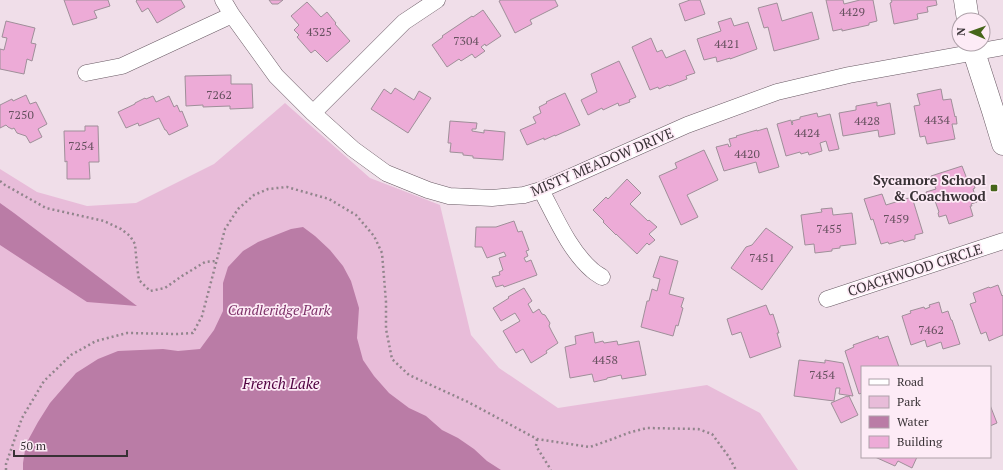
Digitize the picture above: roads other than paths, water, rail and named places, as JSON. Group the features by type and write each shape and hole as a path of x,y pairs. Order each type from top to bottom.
{"main road":[{"path":"965,0 967,12"},
{"path":"974,52 1003,144"}],"street":[{"name":"MISTY MEADOW DRIVE","path":"222,0 276,76 313,113 353,149 386,173 428,190 449,196 492,198 524,196 541,190 687,125 777,92 955,52"},
{"path":"313,113 404,22 437,0"},
{"path":"86,73 122,66 232,15"},
{"name":"MISTY MEADOW DRIVE","path":"991,47 1003,47"},
{"path":"541,190 567,239 579,256 592,270 602,277"},
{"name":"COACHWOOD CIRCLE","path":"827,300 1003,241"}],"water":[{"path":"0,203 137,306 87,302 0,245"},
{"name":"French Lake","path":"303,227 330,250 343,266 351,281 359,308 357,338 363,360 374,376 389,393 409,408 426,416 442,430 458,438 501,470 23,470 26,444 38,422 50,403 76,373 98,359 118,351 163,349 178,351 200,349 214,330 223,311 223,283 228,267 243,251 258,242 291,229"}],"place":[{"name":"Sycamore School & Coachwood","path":"994,188"}],"park label":[{"name":"Candleridge Park","path":"279,310"}]}
